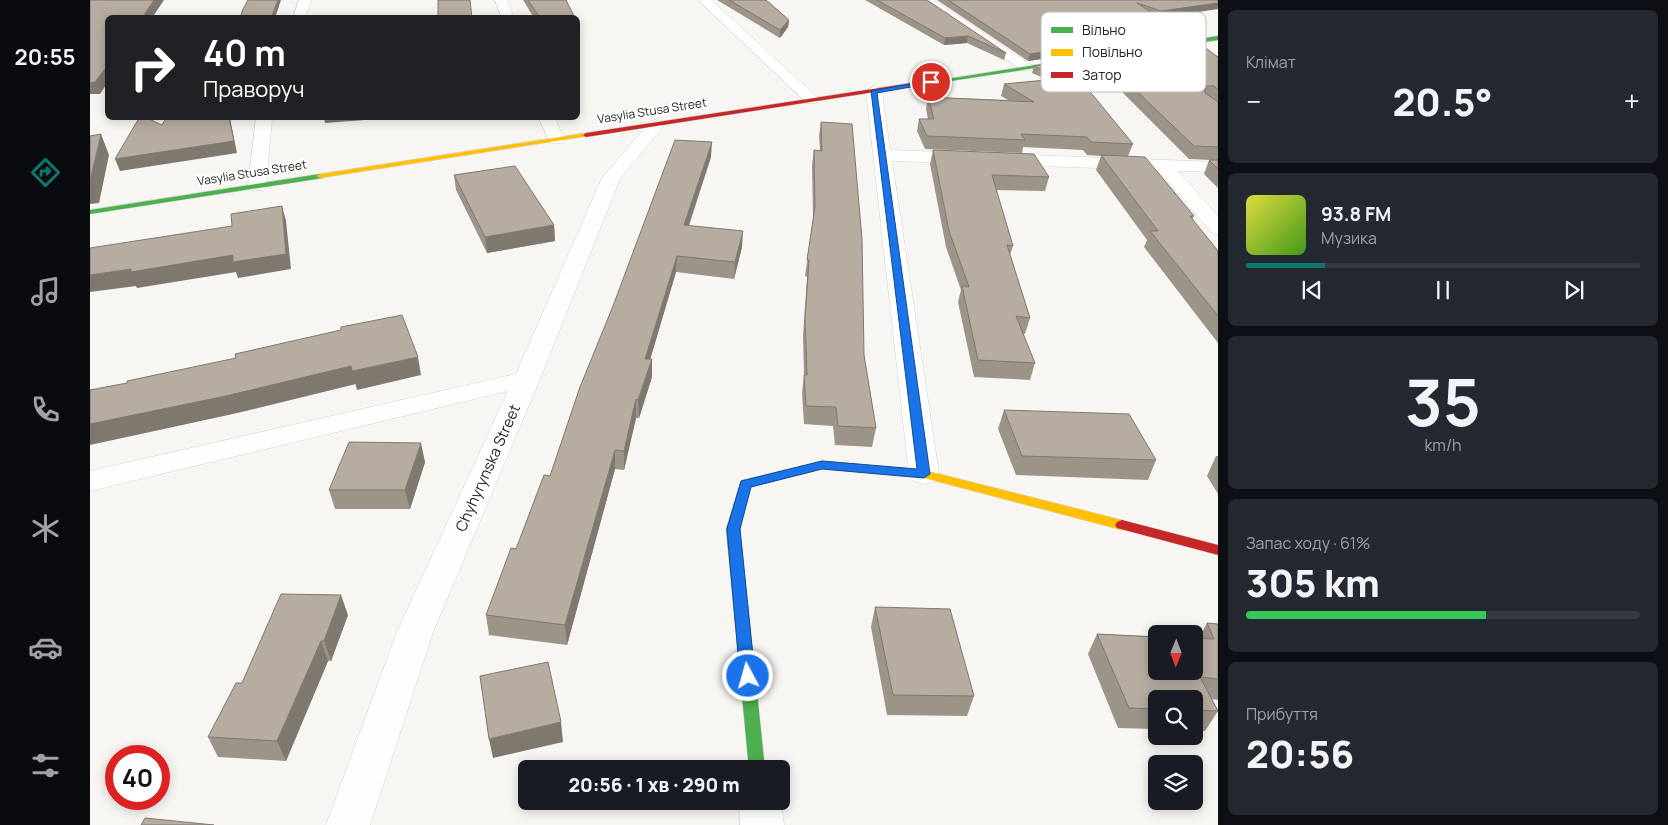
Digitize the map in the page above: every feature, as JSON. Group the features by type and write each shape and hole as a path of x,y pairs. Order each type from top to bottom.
{"street":[{"path":"300,15 305,0"},
{"path":"501,0 507,15"},
{"path":"704,0 812,100"},
{"path":"926,0 1027,66"},
{"name":"Vasylia Stusa Street","path":"90,212 1041,64"},
{"path":"874,91 924,474"},
{"path":"257,186 264,120"},
{"path":"548,120 556,139"},
{"name":"Chyhyrynska Street","path":"348,825 415,632 527,379 611,178 656,125"},
{"path":"882,155 1218,167"},
{"path":"1163,165 1218,228"},
{"path":"90,481 527,379"},
{"path":"755,760 733,529 745,484 822,465 924,474 1218,550"},
{"path":"761,810 762,825"}],"building":[{"path":"90,0 154,0 144,15 105,15 105,69 95,82 90,83"},
{"path":"248,0 278,0 272,15 241,15"},
{"path":"438,0 470,0 472,15 438,15"},
{"path":"528,0 566,0 574,15 538,15"},
{"path":"729,0 766,0 789,20 780,30"},
{"path":"877,0 927,0 1006,53 968,36 945,38"},
{"path":"948,0 1218,0 1218,3 1161,11 1137,3 1151,12 1041,12 1041,52 1030,54"},
{"path":"1206,48 1218,57 1218,90 1214,86 1206,86"},
{"path":"1041,80 1041,92 1090,92 1133,144 1091,142 1087,137 1021,134 1025,140 927,136 919,119 934,119 928,97 1034,102 1004,84"},
{"path":"1138,92 1205,92 1218,102 1218,147 1194,146"},
{"path":"138,120 151,120 162,125 165,120 229,120 234,141 115,159"},
{"path":"821,122 852,124 862,239 864,355 876,428 838,426 836,407 806,406 804,375 807,375 805,319 809,260 807,260 815,207 814,150 822,151"},
{"path":"101,134 90,181 90,136"},
{"path":"675,140 712,142 684,225 743,231 735,262 677,256 645,359 652,359 638,400 636,399 624,451 615,450 565,625 486,615 511,548 516,549 544,475 550,476 580,387 613,306"},
{"path":"933,150 1034,154 1049,177 992,175 1013,246 1007,245 1030,318 1016,316 1035,363 978,360 962,286 969,287 949,231"},
{"path":"1101,155 1145,157 1194,216 1190,216 1218,251 1218,316 1150,231 1158,231"},
{"path":"1209,160 1218,160 1218,169"},
{"path":"515,166 554,225 485,237 454,175"},
{"path":"282,206 286,254 233,262 233,255 131,272 131,269 90,275 90,248 232,226 231,214"},
{"path":"402,315 418,357 352,371 351,366 226,396 90,424 90,390 236,358 235,354 341,330 341,327"},
{"path":"1004,410 1129,414 1156,460 1022,456"},
{"path":"349,442 421,443 405,490 329,490"},
{"path":"281,594 341,595 324,641 321,641 277,741 208,737 236,683 242,683"},
{"path":"875,607 950,609 974,696 893,695"},
{"path":"1207,623 1218,624 1218,679 1203,677 1203,638 1214,639"},
{"path":"1097,634 1148,637 1148,680 1202,680 1218,711 1203,710 1203,690 1148,690 1148,709 1129,708"},
{"path":"548,662 561,722 489,739 480,676"},
{"path":"145,818 214,825 141,825"}],"traffic: fast":[{"path":"1206,40 1218,38"},
{"path":"944,80 1041,65"},
{"path":"90,212 320,176"},
{"path":"756,760 733,529 745,484 803,470"}],"traffic: slow":[{"path":"320,176 586,135"},
{"path":"803,470 822,465 924,474 1122,525"}],"traffic: jam":[{"path":"586,135 944,80"},
{"path":"1122,525 1218,550"}],"route":[{"path":"748,676 733,529 745,484 822,465 924,474 874,91 931,82"}]}
